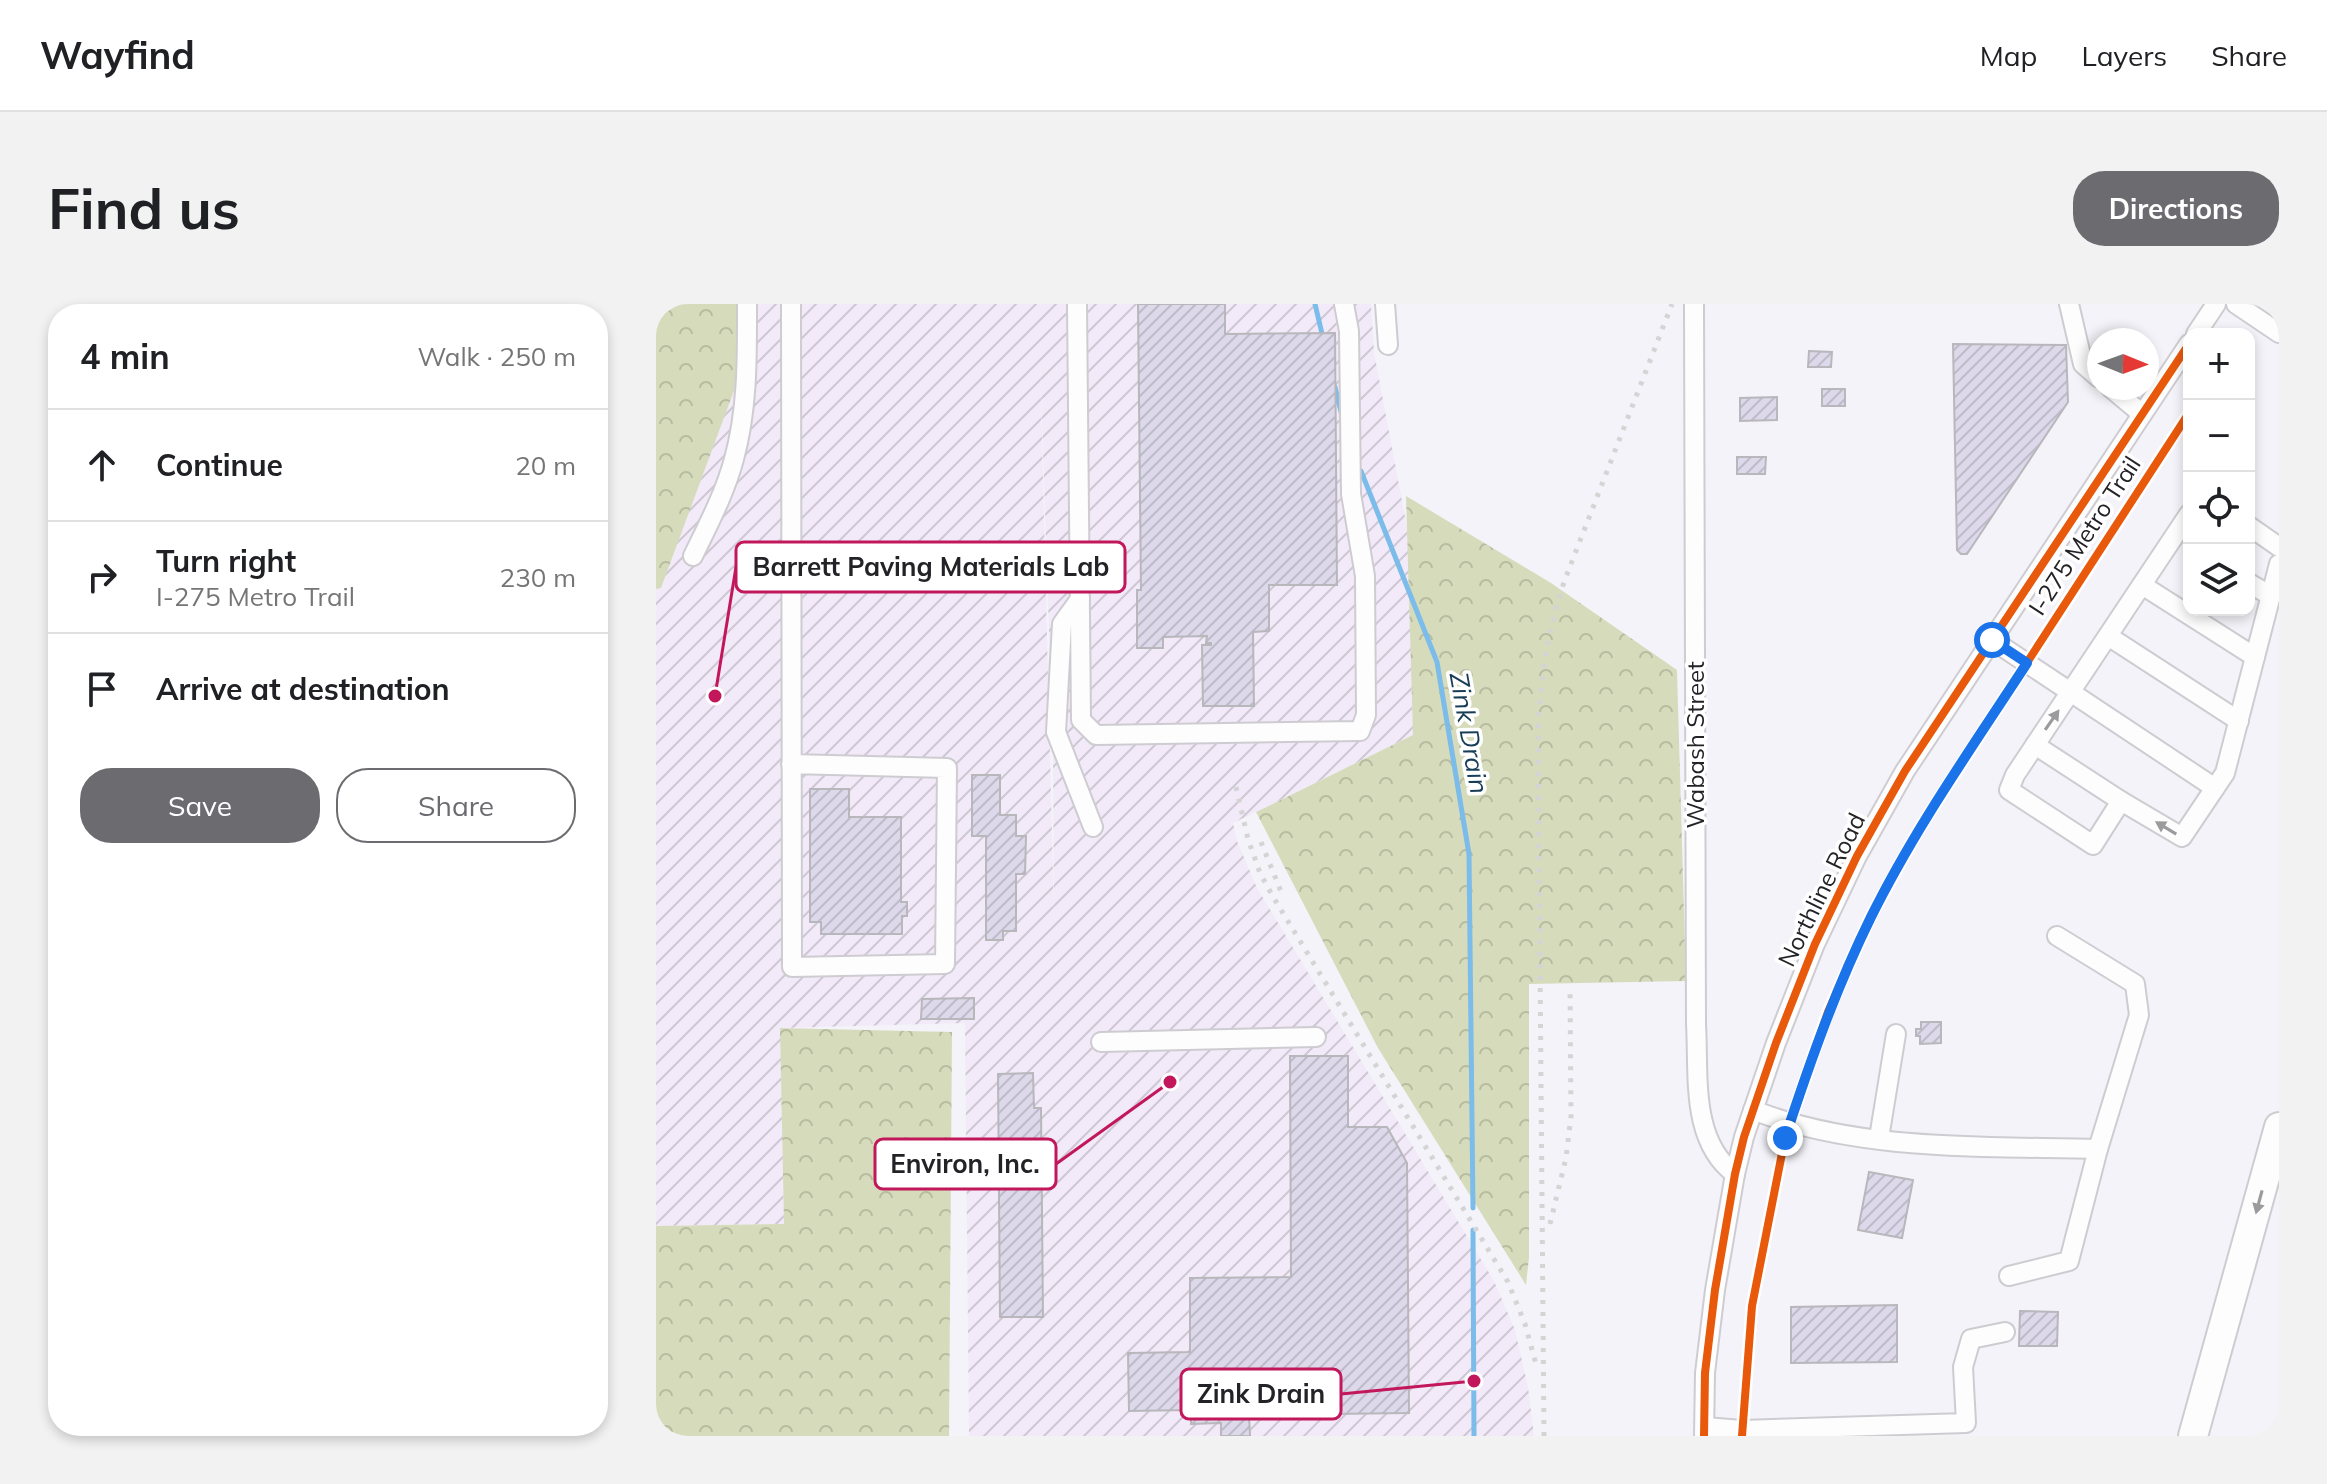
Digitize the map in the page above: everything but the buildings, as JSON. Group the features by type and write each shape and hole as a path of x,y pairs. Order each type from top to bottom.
{"highway":[{"path":"2193,1436 2279,1127"}],"street":[{"path":"693,556 719,503 734,459 747,385 747,304"},
{"path":"791,304 791,764 792,967 945,964 947,768 791,764"},
{"path":"1077,304 1081,720 1096,735 1360,731 1366,715 1365,576 1351,494 1349,331 1344,304"},
{"path":"1385,304 1388,345"},
{"name":"Wabash Street","path":"1694,304 1696,1024 1701,1118 1710,1146 1722,1164 1735,1174"},
{"path":"2069,304 2083,364 2087,368"},
{"path":"2200,328 2216,304"},
{"path":"2236,304 2279,331"},
{"name":"Northline Road","path":"1704,1432 1705,1373 1715,1290 1735,1174 1753,1110 1797,988 1857,856 1905,771 2183,353"},
{"path":"2125,400 2142,414"},
{"path":"2255,530 2279,547"},
{"path":"2121,801 2093,845 2009,790 2015,775 2142,585 2182,540"},
{"path":"2035,745 2182,837 2225,773 2279,564"},
{"path":"2142,585 2255,657"},
{"path":"2255,587 2271,596"},
{"path":"1080,599 1062,624 1056,732 1093,827"},
{"path":"2108,636 2239,721"},
{"path":"1992,640 2215,788"},
{"path":"2009,1276 2069,1261 2098,1149 2139,1015 2135,984 2057,936"},
{"path":"1879,1138 1896,1034"},
{"path":"1101,1042 1316,1037"},
{"path":"1753,1110 1789,1124 1914,1144 2098,1149"},
{"path":"1704,1432 1966,1423 1963,1367 1971,1339 2005,1332"}],"shaded area":[{"path":"679,304 1371,304 1374,352 1409,538 1413,735 1233,823 1237,841 1257,888 1494,1281 1515,1330 1528,1387 1534,1436 969,1436 965,1023 781,1028 784,1224 656,1226 656,365","holes":["1040,361 1053,752 1054,915"]}],"green space":[{"path":"656,304 738,304 739,377 661,588 656,589"},
{"path":"1406,496 1551,583 1677,670 1686,981 1529,984 1529,1257 1526,1285 1378,1048 1256,812 1413,735"},
{"path":"780,1028 952,1032 949,1436 656,1436 656,1226 784,1224"}],"waterway":[{"name":"Zink Drain","path":"1315,304 1323,338"},
{"name":"Zink Drain","path":"1335,387 1343,420"},
{"name":"Zink Drain","path":"1361,471 1437,662 1469,854 1473,1208"},
{"name":"Zink Drain","path":"1473,1230 1474,1436"}],"railway":[{"path":"1544,1436 1538,727 1541,688 1564,582 1672,304"},
{"path":"1236,787 1248,839 1260,873 1508,1282 1525,1324 1537,1368"},
{"path":"1261,842 1282,894"},
{"path":"1550,1224 1566,1158 1571,1116 1570,989"}],"cycle path":[{"name":"I-275 Metro Trail","path":"1704,1436 1705,1373 1715,1290 1735,1174 1744,1137 1776,1043 1815,944 1857,856 1905,771 2183,353"},
{"name":"I-275 Metro Trail","path":"1742,1436 1752,1306 1785,1138 1828,1012 1871,916 1921,826 2183,422"}],"place":[{"name":"Barrett Paving Materials Lab","path":"715,696"},
{"name":"Environ, Inc.","path":"1170,1082"},
{"name":"Zink Drain","path":"1474,1381"}],"route":[{"path":"1785,1138 1828,1012 1871,916 1921,826 2027,663 1992,640"}]}
